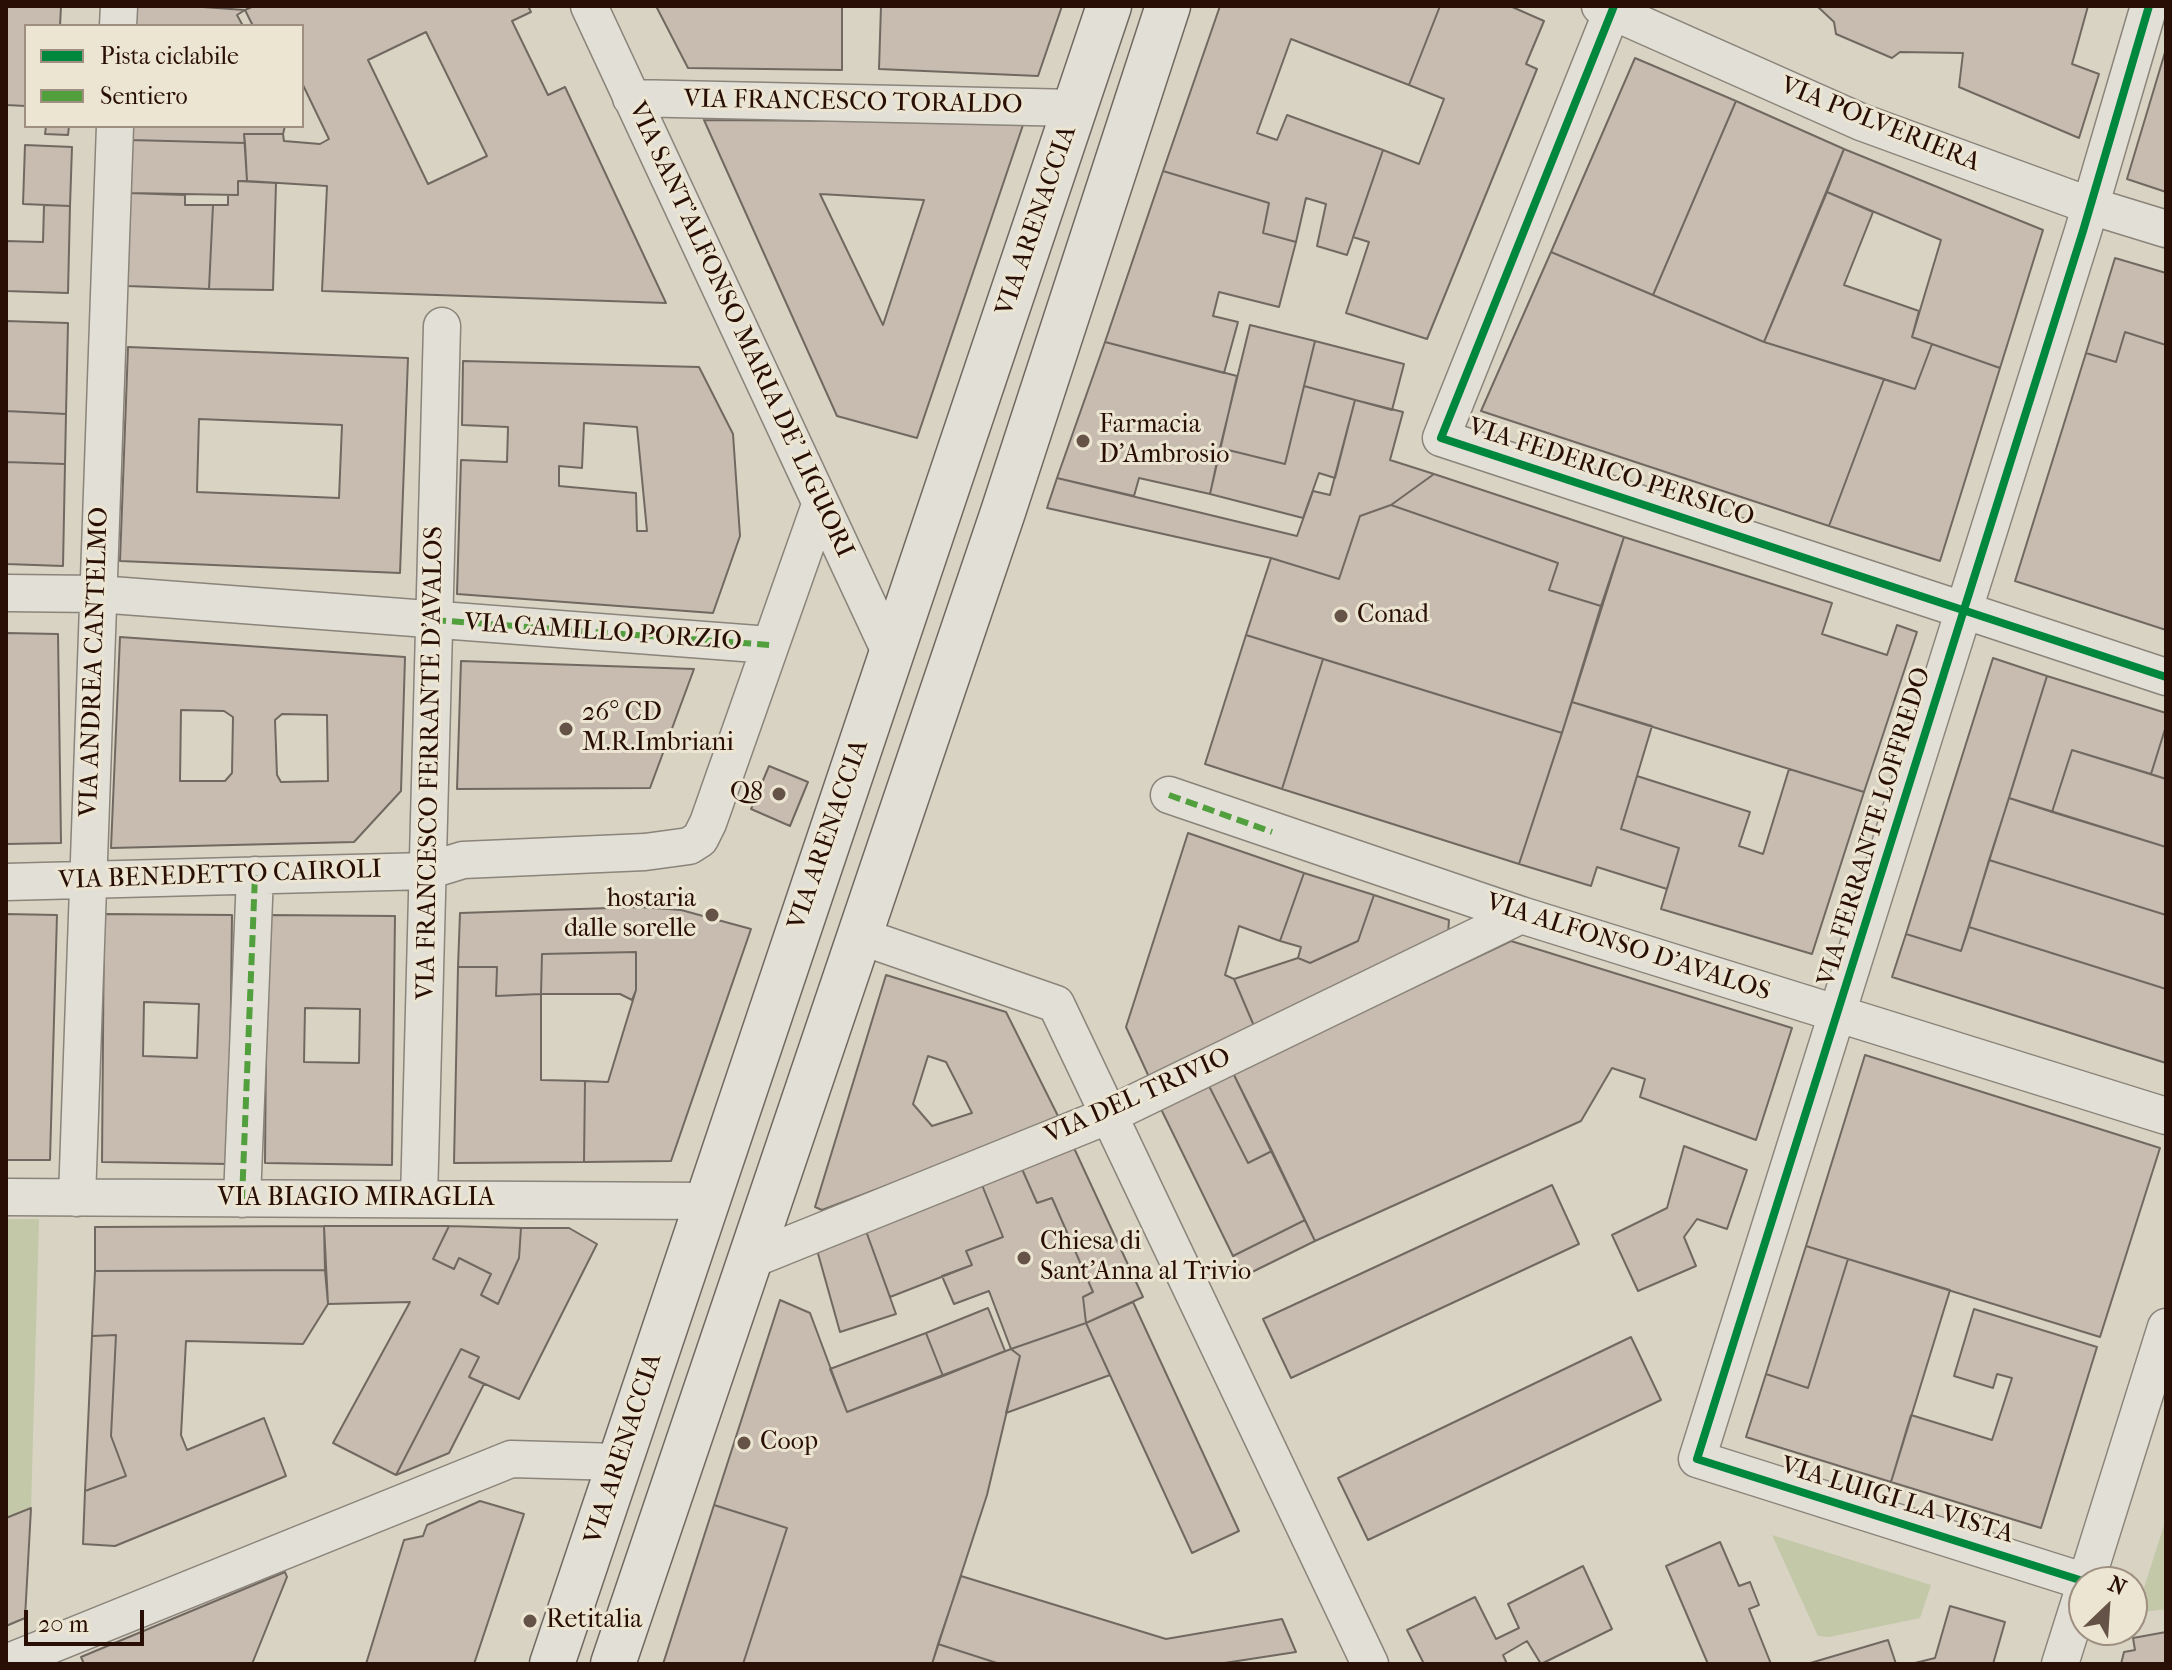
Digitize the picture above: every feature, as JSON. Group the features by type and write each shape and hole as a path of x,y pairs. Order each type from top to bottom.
{"main road":[{"name":"VIA ARENACCIA","path":"552,1664 1109,6"},
{"path":"613,1664 857,935 1003,512 1168,6"}],"street":[{"name":"VIA SANT'ALFONSO MARIA DE' LIGUORI","path":"589,6 891,654"},
{"name":"VIA FERRANTE LOFFREDO","path":"1697,1459 2091,206 2149,6"},
{"name":"VIA POLVERIERA","path":"1608,8 1861,122 2091,206 2166,229"},
{"name":"VIA FEDERICO PERSICO","path":"1608,8 1441,438 2166,677"},
{"name":"VIA FRANCESCO TORALDO","path":"631,98 1075,108"},
{"name":"VIA ANDREA CANTELMO","path":"77,1198 115,128"},
{"name":"VIA FRANCESCO FERRANTE D'AVALOS","path":"419,1199 442,326"},
{"path":"770,645 820,505"},
{"path":"794,579 855,577"},
{"name":"VIA CAMILLO PORZIO","path":"6,593 98,594 770,645"},
{"name":"VIA BENEDETTO CAIROLI","path":"6,882 427,871 463,860 675,850 700,839 708,823 770,645"},
{"name":"VIA ALFONSO D'AVALOS","path":"1176,798 1521,915 2166,1116"},
{"path":"242,1199 255,875"},
{"name":"VIA DEL TRIVIO","path":"748,1261 1107,1116 1521,915"},
{"path":"857,935 1056,1004 1370,1664"},
{"name":"VIA BIAGIO MIRAGLIA","path":"6,1197 706,1201"},
{"path":"2091,1566 2166,1327"},
{"path":"6,1663 511,1459 619,1462"},
{"name":"VIA LUIGI LA VISTA","path":"1697,1459 2068,1579"},
{"path":"2060,1664 2068,1638"}],"green space":[{"path":"6,1219 39,1219 31,1508 6,1518"},
{"path":"2166,1519 2166,1609 2148,1611 2148,1575"},
{"path":"1772,1535 1931,1585 1920,1618 1829,1637 1818,1636"}],"building":[{"path":"6,6 61,6 60,24 24,24 24,106 6,105"},
{"path":"136,6 245,10 237,15 242,24 135,24"},
{"path":"254,6 528,6 531,12 512,21 548,95 565,87 666,303 322,291 327,186 247,181 244,134 283,134 284,141 320,144 329,139 304,87 304,24 252,24 245,10","holes":["426,32 487,156 428,184 368,60"]},
{"path":"656,6 842,6 842,70 688,68"},
{"path":"881,6 1062,6 1038,76 879,69"},
{"path":"1220,6 1440,6 1409,85 1291,39 1257,133 1277,140 1287,115 1383,150 1347,255 1317,246 1326,204 1306,198 1296,242 1263,233 1269,203 1163,171"},
{"path":"1440,6 1510,6 1544,21 1526,64 1537,69 1427,339 1346,313 1369,242 1353,237 1383,150 1419,164 1444,99 1409,85"},
{"path":"1817,6 2088,6 2072,64 2099,74 2079,138 1959,87 1963,53 1900,52 1892,58 1836,34 1834,22"},
{"path":"2166,49 2166,192 2127,179"},
{"path":"1635,58 1736,101 1653,295 1551,252"},
{"path":"1736,101 1844,149 1764,342 1653,295"},
{"path":"704,120 1024,122 917,438 837,416","holes":["820,194 924,200 883,325"]},
{"path":"46,128 69,128 68,135 45,134"},
{"path":"131,128 284,128 283,134 244,134 245,143 130,140"},
{"path":"130,140 245,143 247,181 238,181 238,195 129,193"},
{"path":"25,145 72,147 70,206 23,204"},
{"path":"1844,149 2043,230 2000,368 1912,337 1941,240 1827,192"},
{"path":"1163,171 1269,203 1263,233 1296,242 1279,307 1219,292 1213,316 1238,322 1224,373 1105,342"},
{"path":"238,181 276,183 273,290 209,289 213,205 228,205 228,195 238,195"},
{"path":"1827,192 1873,212 1844,285 1919,311 1912,337 1932,344 1915,389 1764,342"},
{"path":"129,193 185,195 185,205 213,205 209,289 127,286"},
{"path":"44,205 70,206 68,293 6,291 6,241 43,242"},
{"path":"1551,252 1764,342 1884,379 1829,526 1481,411"},
{"path":"2115,258 2166,273 2166,345 2125,332 2116,362 2086,353"},
{"path":"6,321 68,323 66,414 6,411"},
{"path":"1250,325 1315,341 1285,464 1220,448"},
{"path":"2125,332 2166,345 2166,630 2015,581 2086,353 2116,362"},
{"path":"1315,341 1404,364 1392,410 1304,386"},
{"path":"1105,342 1237,376 1210,494 1139,478 1134,496 1057,478"},
{"path":"1932,344 2000,368 1940,561 1829,526 1884,379 1915,389"},
{"path":"128,347 408,358 400,573 120,561","holes":["199,419 342,425 339,498 197,492"]},
{"path":"463,361 699,367 733,434 740,536 713,613 457,594 461,460 507,462 508,427 462,425","holes":["584,423 637,427 647,531 637,531 636,493 559,486 559,466 582,468"]},
{"path":"1304,386 1355,400 1335,478 1319,473 1303,518 1210,494 1220,448 1285,464"},
{"path":"1355,400 1403,412 1390,460 1434,474 1391,505 1360,516 1339,579 1271,558 1047,508 1057,478 1297,536 1313,491 1330,495"},
{"path":"6,411 66,414 65,464 6,462"},
{"path":"6,462 65,464 63,566 6,564"},
{"path":"1434,474 1624,537 1601,606 1549,590 1558,563 1391,505"},
{"path":"1391,505 1558,563 1549,590 1601,606 1562,733 1246,635 1271,558 1339,579 1360,516"},
{"path":"1624,537 1832,603 1822,634 1887,655 1897,625 1917,632 1864,792 1572,702"},
{"path":"6,633 58,634 61,843 6,844"},
{"path":"1246,635 1323,659 1282,789 1205,764"},
{"path":"120,637 405,657 401,791 354,842 111,848","holes":["181,710 224,711 233,717 232,773 225,781 180,781","282,714 327,715 328,781 281,782 277,775 275,720"]},
{"path":"1993,658 2047,676 1961,951 1906,934"},
{"path":"1323,659 1562,733 1519,864 1282,789"},
{"name":"26° CD M.R.Imbriani","path":"461,661 694,669 650,788 457,789"},
{"path":"2047,676 2166,713 2166,726 2151,774 2072,750 2052,812 2009,798"},
{"path":"1572,702 1652,726 1621,829 1679,848 1667,889 1597,867 1591,886 1519,864"},
{"path":"2166,726 2166,779 2151,774"},
{"path":"2072,750 2166,779 2166,847 2052,812"},
{"path":"769,766 808,782 790,826 751,809"},
{"path":"1789,769 1864,792 1812,954 1661,909 1679,848 1621,829 1637,776 1750,812 1739,846 1763,854"},
{"path":"2009,798 2166,847 2166,915 1989,860"},
{"path":"1188,833 1304,873 1280,941 1239,926 1225,975 1234,979 1254,1026 1149,1077 1126,1027"},
{"path":"1989,860 2166,915 2166,989 1969,927"},
{"path":"1304,873 1374,895 1358,941 1310,963 1298,958 1301,947 1280,941"},
{"path":"1374,895 1449,920 1448,934 1254,1026 1234,979 1298,958 1310,963 1358,941"},
{"path":"640,907 681,910 751,929 671,1161 584,1162 585,1081 608,1082 636,990 636,952 542,954 541,994 496,996 497,967 458,967 460,913"},
{"path":"6,914 57,915 50,1160 6,1160"},
{"path":"104,914 232,915 229,1164 102,1162","holes":["144,1002 199,1004 197,1058 143,1056"]},
{"path":"267,915 395,916 392,1165 265,1163","holes":["305,1008 360,1009 359,1063 304,1062"]},
{"path":"1969,927 2166,989 2166,1063 1892,977 1906,934 1961,951"},
{"path":"1511,941 1792,1028 1756,1140 1640,1097 1645,1079 1612,1068 1581,1121 1315,1241 1233,1073"},
{"path":"636,952 636,990 632,1000 620,994 541,994 542,954"},
{"path":"458,967 497,967 496,996 541,994 541,1080 585,1081 584,1162 454,1163"},
{"path":"886,975 1006,1012 1060,1120 822,1210 815,1207","holes":["928,1056 946,1062 972,1113 932,1126 913,1104"]},
{"path":"1865,1055 2160,1148 2100,1337 1806,1246"},
{"path":"1233,1073 1272,1151 1248,1163 1209,1086"},
{"path":"1209,1086 1248,1163 1272,1151 1305,1220 1233,1256 1161,1109"},
{"path":"1684,1146 1747,1170 1727,1229 1697,1219 1684,1237 1696,1266 1638,1291 1612,1235 1667,1208"},
{"path":"1074,1148 1143,1297 1086,1323 1083,1297 1093,1292 1052,1198 1037,1203 1022,1169"},
{"name":"Chiesa di Sant'Anna al Trivio","path":"1022,1169 1037,1203 1052,1198 1093,1292 1083,1297 1086,1323 1011,1349 989,1291 954,1304 942,1276 972,1265 966,1251 1003,1237 982,1185"},
{"path":"982,1185 1003,1237 966,1251 972,1265 890,1297 866,1231"},
{"path":"1552,1185 1579,1244 1291,1378 1263,1319"},
{"path":"1305,1220 1315,1241 1244,1276 1233,1256"},
{"path":"324,1226 449,1226 433,1259 454,1269 459,1258 491,1274 481,1295 498,1304 519,1258 521,1228 569,1228 597,1244 519,1399 469,1377 479,1357 461,1349 396,1475 333,1443 410,1302 328,1304"},
{"path":"324,1226 325,1270 95,1271 95,1227"},
{"path":"449,1226 521,1228 519,1258 498,1304 481,1295 491,1274 459,1258 454,1269 433,1259"},
{"path":"866,1231 896,1314 840,1332 817,1250"},
{"path":"1806,1246 1848,1259 1808,1388 1766,1374"},
{"path":"1848,1259 1950,1290 1891,1482 1746,1437 1766,1374 1808,1388"},
{"path":"325,1270 328,1304 303,1344 186,1341 181,1435 187,1450 264,1418 286,1476 115,1546 83,1544 85,1491 126,1476 111,1436 116,1335 92,1336 95,1271"},
{"path":"780,1300 810,1313 847,1412 1011,1349 1020,1356 987,1495 932,1664 743,1664 787,1528 714,1505"},
{"path":"1133,1302 1239,1531 1192,1553 1086,1323"},
{"path":"988,1308 1005,1351 943,1376 926,1333"},
{"path":"1974,1309 2097,1347 2041,1528 1891,1482 1911,1415 1992,1440 2012,1378 1997,1374 1993,1388 1954,1376"},
{"path":"1086,1323 1110,1375 1006,1413 1020,1356 1011,1349"},
{"path":"926,1333 943,1376 847,1412 830,1369"},
{"path":"116,1335 111,1436 126,1476 85,1491 92,1336"},
{"path":"1631,1337 1661,1400 1368,1540 1338,1478"},
{"path":"461,1349 479,1357 469,1377 484,1384 449,1453 396,1475"},
{"path":"480,1501 524,1514 474,1664 366,1664 404,1540 423,1536 427,1525"},
{"path":"714,1505 787,1528 743,1664 663,1664"},
{"path":"31,1508 25,1618 6,1626 6,1518"},
{"path":"1720,1542 1739,1586 1750,1582 1759,1605 1749,1609 1771,1664 1708,1664 1666,1566"},
{"path":"1583,1566 1612,1629 1541,1664 1527,1641 1503,1655 1507,1664 1424,1664 1407,1630 1475,1597 1496,1639 1519,1628 1508,1604"},
{"path":"285,1572 287,1577 252,1664 84,1664 81,1657"},
{"path":"961,1576 1166,1639 1282,1619 1296,1652 1218,1664 1000,1664 938,1644"},
{"path":"1950,1606 2005,1622 1993,1664 1911,1664 1935,1658"},
{"path":"2166,1632 2166,1664 2121,1664 2124,1652 2135,1650 2134,1646 2148,1646 2148,1635"},
{"path":"1888,1640 1896,1664 1807,1664"},
{"path":"938,1644 1000,1664 932,1664"}],"marked path":[{"path":"434,620 770,645"},
{"path":"1169,795 1272,832"},
{"path":"242,1199 255,875"}],"cycle path":[{"path":"1614,6 1441,438 2166,677"},
{"path":"2068,1576 1697,1459 2083,231 2149,6"}],"place":[{"name":"Farmacia D'Ambrosio","path":"1083,441"},
{"name":"Conad","path":"1341,616"},
{"name":"26° CD M.R.Imbriani","path":"566,729"},
{"name":"Q8","path":"779,794"},
{"name":"hostaria dalle sorelle","path":"712,915"},
{"name":"Chiesa di Sant'Anna al Trivio","path":"1024,1258"},
{"name":"Coop","path":"744,1443"},
{"name":"Retitalia","path":"530,1621"}]}
